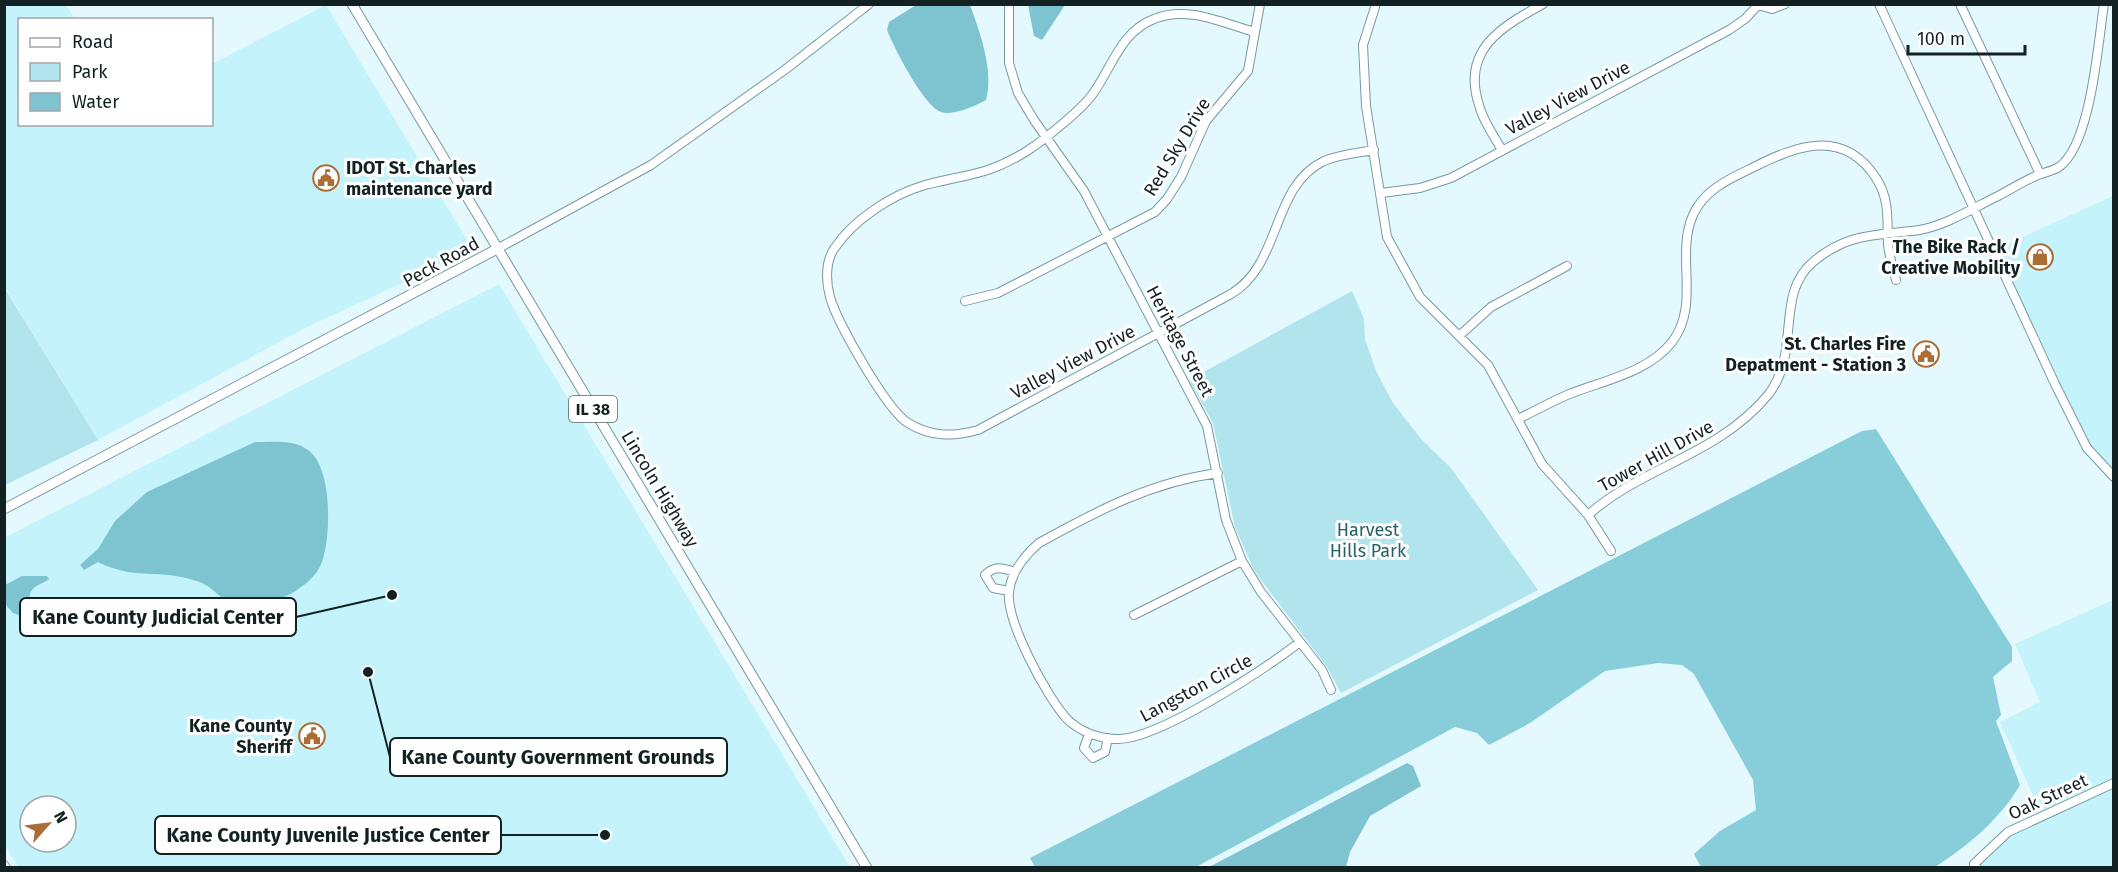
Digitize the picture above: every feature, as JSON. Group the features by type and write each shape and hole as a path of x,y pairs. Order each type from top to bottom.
{"main road":[{"name":"Lincoln Highway","path":"351,4 867,867"},
{"name":"Peck Road","path":"4,509 497,249"}],"street":[{"name":"Peck Road","path":"497,249 660,159 778,75 869,4"},
{"name":"Heritage Street","path":"1009,4 1011,20 1008,44 1014,82 1023,102 1084,191 1207,426 1226,520 1242,561 1261,592 1322,670 1331,690"},
{"name":"Red Sky Drive","path":"965,301 998,293 1155,212 1167,199 1206,121 1248,71 1260,4"},
{"path":"1376,4 1364,45 1366,106 1387,237 1410,281 1427,307 1493,371 1542,464 1588,515 1611,551"},
{"path":"1502,150 1479,107 1475,81 1479,57 1488,41 1504,25 1543,4"},
{"path":"1759,5 1772,9 1785,4"},
{"path":"1880,4 2087,448 2114,477"},
{"path":"1960,4 2040,174"},
{"name":"Tower Hill Drive","path":"1588,515 1614,495 1706,448 1758,404 1774,386 1783,368 1789,342 1792,293 1802,273 1841,242 1889,231 1932,227 2061,166 2078,146 2090,96 2104,4"},
{"name":"Valley View Drive","path":"1381,194 1436,184 1729,30 1759,5"},
{"name":"Valley View Drive","path":"1255,32 1186,13 1151,20 1132,33 1122,44 1081,108 1030,149 989,171 922,186 904,193 855,223 832,252 828,265 828,290 833,306 856,348 898,416 923,431 958,436 978,430 1231,294 1249,280 1265,256 1294,189 1311,169 1337,156 1374,150"},
{"path":"1518,419 1566,395 1640,366 1672,343 1683,324 1687,310 1690,222 1706,195 1731,178 1795,148 1814,145 1838,149 1859,160 1876,179 1887,205 1888,246 1896,280"},
{"path":"1459,336 1486,310 1568,266"},
{"name":"Langston Circle","path":"1218,473 1170,481 1103,508 1039,543 1028,553 1015,572 1009,591 1010,610 1015,629 1055,701 1068,719 1089,734 1108,738 1136,736 1172,720 1243,683 1300,642"},
{"path":"1134,615 1242,561"},
{"path":"1009,591 993,588 985,575 992,568 1002,567 1015,572"},
{"path":"1089,734 1084,748 1093,758 1105,752 1108,738"},
{"name":"Oak Street","path":"1977,867 1974,864 2008,832 2114,783"}],"shaded area":[{"path":"5,4 66,5 74,18 18,18 18,126 213,126 213,63 326,5 467,240 461,252 415,277 305,328 98,440 5,287"},
{"path":"2113,196 2113,473 2090,448 2074,418 1996,249"},
{"path":"499,284 850,867 18,867 4,844 4,538"},
{"path":"1876,429 2012,647 2012,661 1993,677 2001,715 1996,721 2020,785 2003,809 1982,831 1935,867 1701,867 1694,854 1720,831 1756,810 1753,780 1694,674 1682,665 1658,663 1605,671 1530,723 1489,745 1477,733 1455,727 1196,867 1035,867 1030,858 1862,431"},
{"path":"2113,600 2113,780 2041,813 2000,722 2040,702 2015,644"},
{"path":"2113,788 2113,867 1982,868 1979,864 2010,836"}],"green space":[{"path":"4,287 98,440 5,485 4,485"},
{"name":"Harvest Hills Park","path":"1352,291 1364,319 1365,339 1376,371 1393,403 1422,440 1451,468 1538,590 1341,693 1327,667 1255,572 1235,527 1213,423 1189,380"}],"water":[{"path":"916,5 970,5 982,39 987,64 986,100 964,110 946,113 941,112 926,99 896,50 887,30 889,22"},
{"path":"1028,5 1065,5 1042,40 1034,36"},
{"path":"255,442 283,442 302,446 316,459 322,471 328,503 325,550 317,572 298,589 261,605 238,606 228,602 198,581 174,576 121,571 98,562 84,570 80,565 98,549 115,521 147,492"},
{"path":"22,576 47,576 49,579 36,586 30,593 30,611 27,618 13,613 5,604 5,585"},
{"path":"1407,763 1413,766 1421,786 1370,816 1350,852 1346,867 1209,867"}],"place":[{"name":"IDOT St. Charles maintenance yard","path":"326,178"},
{"name":"The Bike Rack / Creative Mobility","path":"2040,257"},
{"name":"St. Charles Fire Depatment - Station 3","path":"1926,354"},
{"name":"Kane County Judicial Center","path":"392,595"},
{"name":"Kane County Government Grounds","path":"368,672"},
{"name":"Kane County Sheriff","path":"312,736"},
{"name":"Kane County Juvenile Justice Center","path":"605,835"}]}
